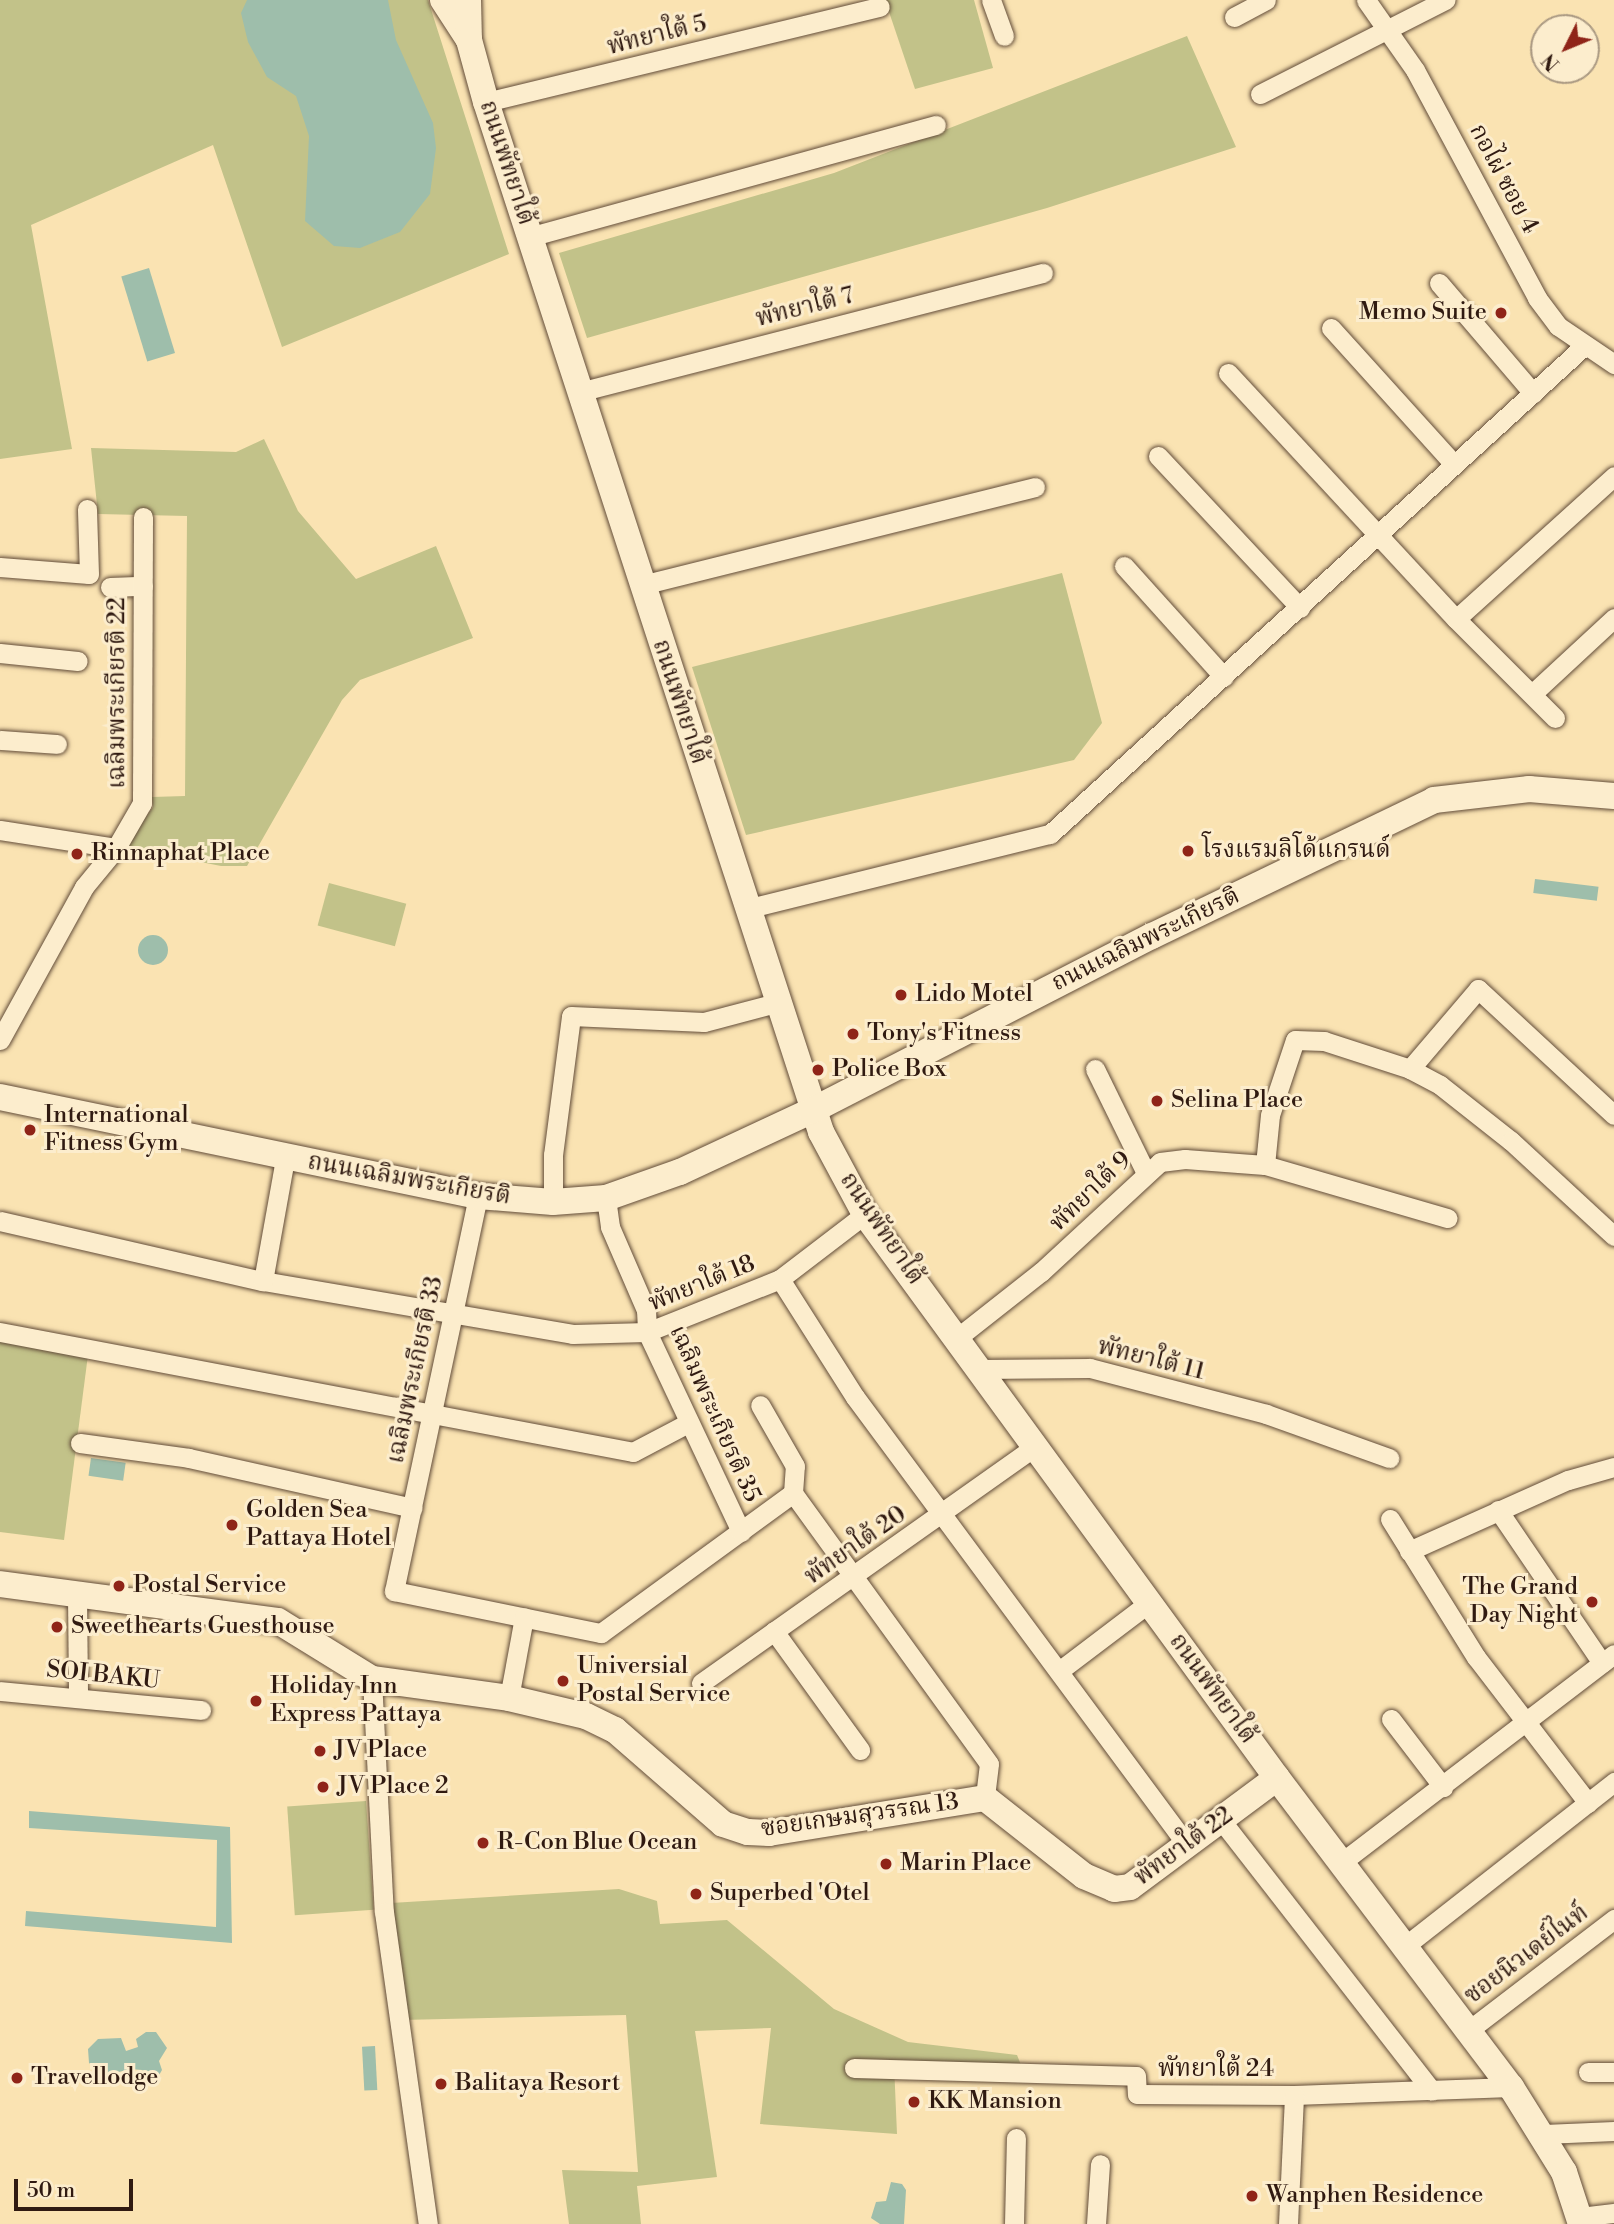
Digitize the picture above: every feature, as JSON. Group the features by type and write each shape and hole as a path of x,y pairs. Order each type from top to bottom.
{"main road":[{"name":"ถนนพัทยาใต้","path":"443,0 468,40 811,1111 865,1214 1277,1778 1544,2133 1581,2221"},
{"name":"ถนนพัทยาใต้","path":"468,0 468,40"},
{"name":"ถนนเฉลิมพระเกียรติ","path":"0,1097 285,1159 478,1196 553,1202 606,1198 680,1172 811,1111 1152,936 1434,800 1529,789 1614,796"},
{"name":"ซอยเกษมสุวรรณ 13","path":"0,1584 278,1621 372,1679 509,1698 586,1716 615,1730 723,1824 748,1832 769,1833 985,1798"},
{"name":"พัทยาใต้ 22","path":"985,1798 1101,1886 1130,1887 1277,1778"}],"street":[{"path":"991,0 1004,36"},
{"path":"1234,17 1266,0"},
{"name":"กอไผ่ ซอย 4","path":"1366,0 1446,123 1537,298 1558,326 1614,364"},
{"path":"1260,94 1445,0"},
{"name":"พัทยาใต้ 5","path":"486,102 880,7"},
{"path":"529,237 936,125"},
{"name":"พัทยาใต้ 7","path":"579,391 1042,273"},
{"path":"1439,283 1533,393"},
{"path":"1331,328 1454,464"},
{"path":"746,909 1050,834 1584,346"},
{"path":"1228,373 1456,619 1555,718"},
{"path":"1158,456 1300,608"},
{"path":"1456,619 1614,476"},
{"path":"642,585 1035,487"},
{"path":"0,567 89,574 87,509"},
{"name":"เฉลิมพระเกียรติ 22","path":"0,1040 84,887 116,848 142,803 143,517"},
{"path":"1124,566 1224,677"},
{"path":"110,587 143,586"},
{"path":"1532,694 1614,618"},
{"path":"0,653 78,661"},
{"path":"0,740 57,744"},
{"path":"0,830 116,848"},
{"path":"1410,1069 1478,989 1614,1115"},
{"path":"553,1202 553,1155 571,1016 704,1021 776,1003"},
{"path":"1265,1165 1270,1115 1295,1040 1324,1041 1410,1069 1440,1085 1511,1141 1614,1236"},
{"path":"1095,1069 1145,1171"},
{"path":"263,1281 285,1159"},
{"name":"พัทยาใต้ 9","path":"957,1338 1041,1272 1145,1171 1160,1162 1185,1159 1265,1165 1447,1218"},
{"name":"เฉลิมพระเกียรติ 33","path":"478,1196 394,1591 524,1617"},
{"name":"เฉลิมพระเกียรติ 35","path":"606,1198 610,1227 646,1310 647,1332 741,1532"},
{"name":"พัทยาใต้ 18","path":"0,1221 263,1281 573,1334 647,1332 780,1279 865,1214"},
{"path":"780,1279 855,1396 941,1516 1186,1845"},
{"path":"0,1332 633,1452 688,1423"},
{"name":"พัทยาใต้ 11","path":"980,1369 1090,1367 1266,1414 1389,1458"},
{"path":"760,1405 795,1466 793,1493 856,1576 989,1764 985,1798"},
{"path":"80,1443 189,1458 412,1508"},
{"name":"พัทยาใต้ 20","path":"701,1683 1037,1446"},
{"path":"1409,1551 1568,1480 1614,1468"},
{"path":"509,1698 524,1617 601,1633 793,1493"},
{"path":"1342,1862 1608,1659 1498,1510"},
{"path":"1390,1519 1476,1657 1588,1803"},
{"path":"77,1595 78,1698"},
{"path":"1059,1671 1150,1602"},
{"path":"774,1631 860,1749"},
{"path":"372,1679 384,1912 428,2224"},
{"name":"SOI BAKU","path":"0,1691 201,1710"},
{"path":"1391,1719 1443,1787"},
{"path":"1405,1946 1614,1782"},
{"path":"1221,1820 1432,2091"},
{"name":"ซอยนิวเดย์ไนท์","path":"1469,2030 1614,1919"},
{"name":"พัทยาใต้ 24","path":"854,2068 1136,2076 1137,2094 1294,2095 1511,2087"},
{"path":"1588,2072 1614,2072"},
{"path":"1288,2224 1294,2095"},
{"path":"1544,2133 1614,2131"},
{"path":"1014,2224 1016,2138"},
{"path":"1096,2224 1100,2164"},
{"path":"1581,2221 1614,2213"}],"green space":[{"path":"0,0 428,0 509,254 282,347 213,145 31,225 72,449 0,459"},
{"path":"885,0 974,0 993,68 915,89"},
{"path":"1187,36 1236,147 1047,208 587,338 559,253 834,173"},
{"path":"264,439 298,511 356,579 436,546 473,638 360,680 342,700 247,866 221,866 124,847 153,807 152,797 185,796 187,516 98,514 91,448 236,452"},
{"path":"1062,573 1102,723 1074,760 746,835 692,667"},
{"path":"329,883 406,904 395,946 318,926"},
{"path":"0,1338 88,1355 64,1540 0,1532"},
{"path":"366,1801 374,1910 295,1915 287,1807"},
{"path":"619,1889 657,1901 660,1924 727,1920 834,2009 908,2042 1017,2055 1023,2070 894,2064 897,2134 760,2124 771,2028 695,2031 717,2177 637,2186 641,2224 569,2224 562,2170 638,2172 626,2015 401,2020 391,1903"}],"shaded area":[{"path":"247,0 388,0 396,40 433,123 436,148 430,194 400,232 360,248 334,246 305,221 309,136 296,96 267,77 248,42 241,13"},
{"path":"149,268 175,353 147,362 121,276"},
{"path":"1535,879 1599,887 1597,901 1533,893"},
{"path":"153,935 164,939 168,950 164,961 153,965 142,961 138,950 142,939"},
{"path":"91,1458 126,1463 123,1481 88,1476"},
{"path":"29,1811 230,1827 232,1943 25,1926 26,1911 216,1927 217,1840 29,1828"},
{"path":"146,2032 156,2032 167,2048 159,2061 162,2070 158,2077 151,2079 142,2070 130,2069 108,2075 89,2063 88,2049 98,2039 121,2038 126,2051 138,2047 136,2039"},
{"path":"375,2046 377,2090 364,2091 362,2047"},
{"path":"891,2182 902,2184 906,2190 904,2224 880,2224 871,2218 876,2202 886,2201"}],"place":[{"name":"Memo Suite","path":"1501,313"},
{"name":"โรงแรมลิโด้แกรนด์","path":"1188,851"},
{"name":"Rinnaphat Place","path":"77,854"},
{"name":"Lido Motel","path":"901,995"},
{"name":"Tony's Fitness","path":"853,1034"},
{"name":"Police Box","path":"818,1070"},
{"name":"Selina Place","path":"1157,1101"},
{"name":"International Fitness Gym","path":"30,1130"},
{"name":"Golden Sea Pattaya Hotel","path":"232,1525"},
{"name":"Postal Service","path":"119,1586"},
{"name":"The Grand Day Night","path":"1592,1602"},
{"name":"Sweethearts Guesthouse","path":"57,1627"},
{"name":"Universial Postal Service","path":"563,1681"},
{"name":"Holiday Inn Express Pattaya","path":"256,1701"},
{"name":"JV Place","path":"320,1751"},
{"name":"JV Place 2","path":"323,1787"},
{"name":"R-Con Blue Ocean","path":"483,1843"},
{"name":"Marin Place","path":"886,1864"},
{"name":"Superbed 'Otel","path":"696,1894"},
{"name":"Travellodge","path":"17,2078"},
{"name":"Balitaya Resort","path":"441,2084"},
{"name":"KK Mansion","path":"914,2102"},
{"name":"Wanphen Residence","path":"1252,2196"}]}
